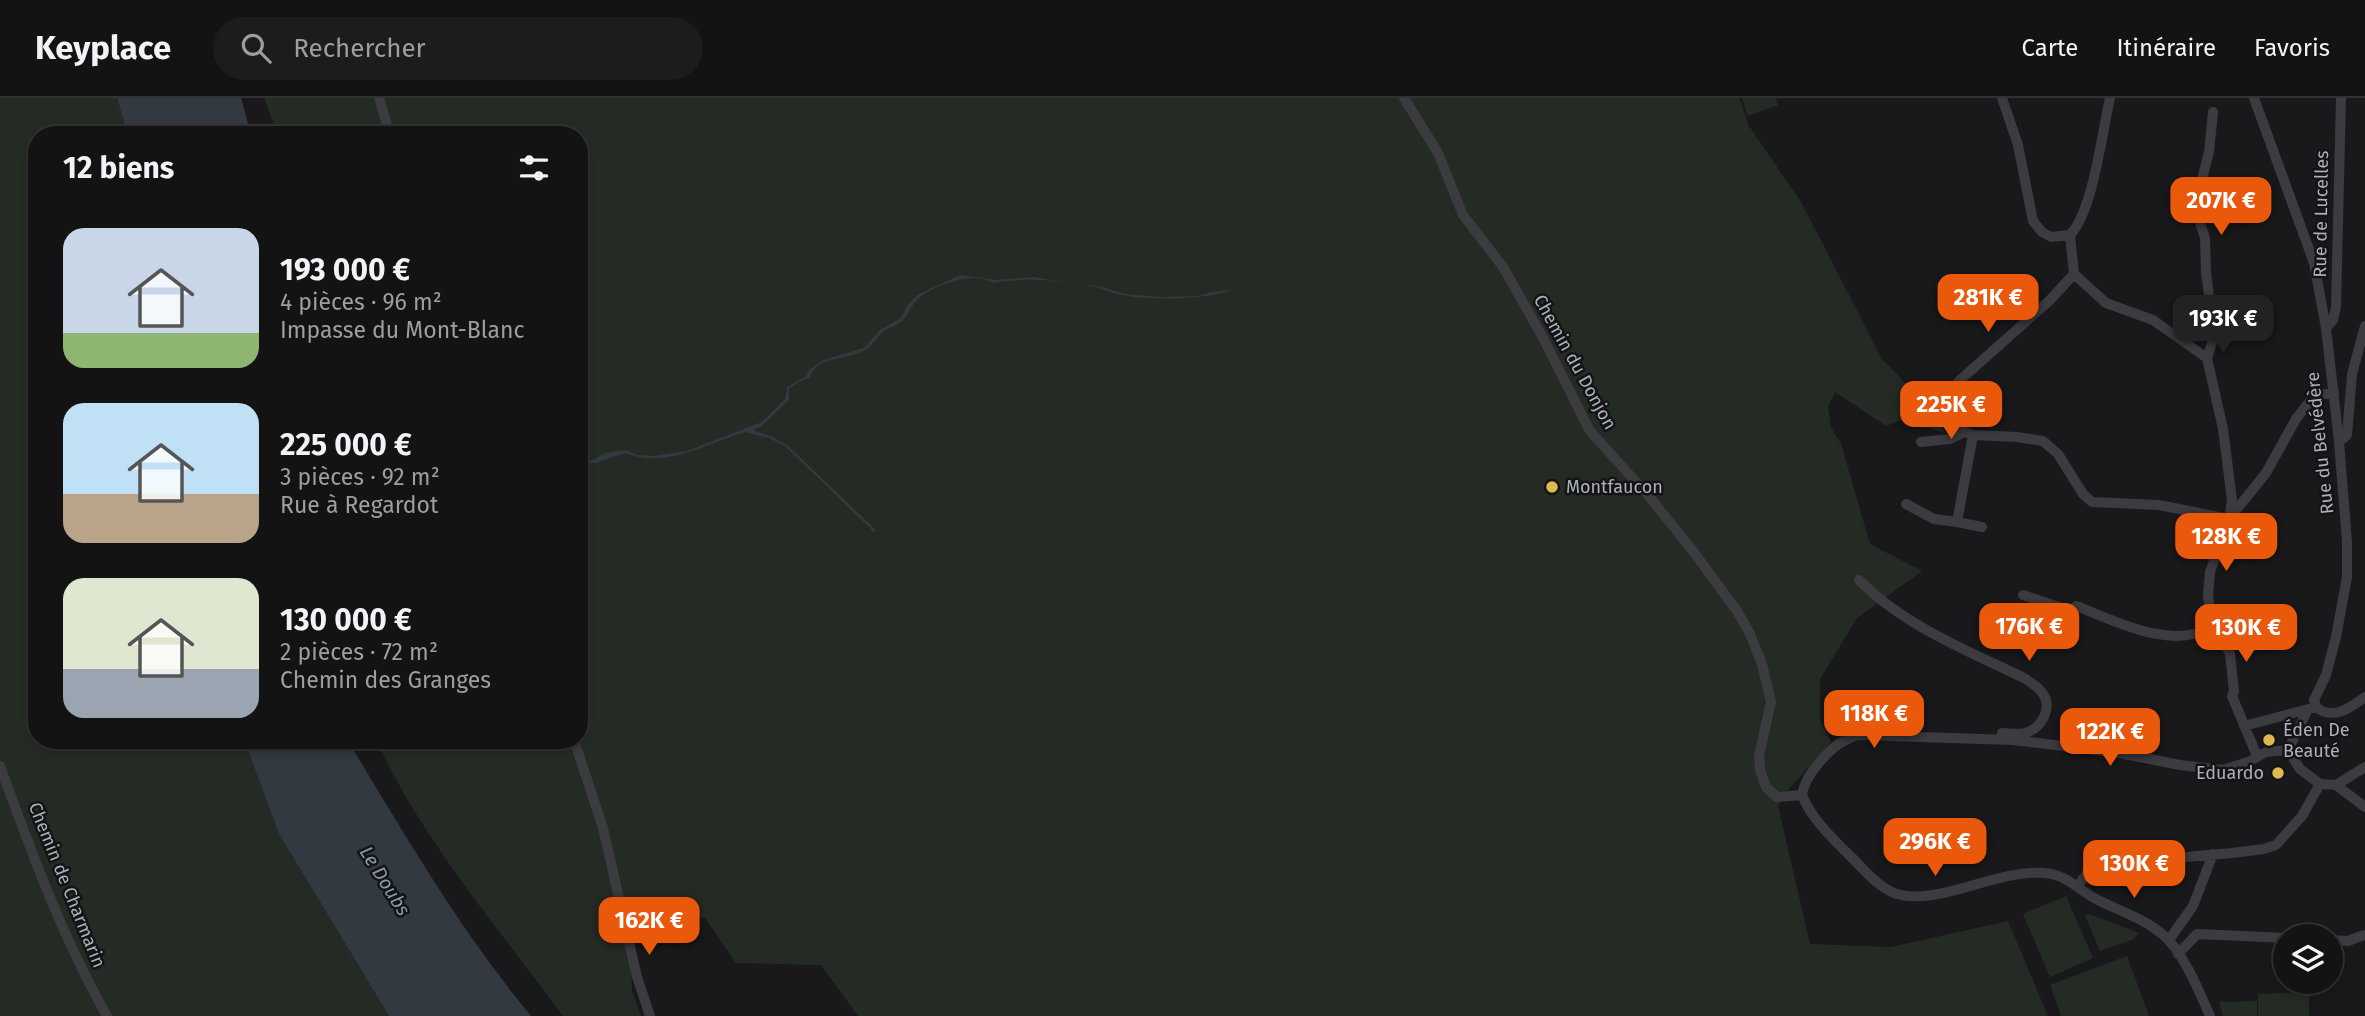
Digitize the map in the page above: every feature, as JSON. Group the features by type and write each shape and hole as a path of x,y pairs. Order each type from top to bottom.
{"street":[{"path":"379,98 387,126"},
{"name":"Chemin du Donjon","path":"1404,98 1438,153 1463,215 1503,267 1542,335 1590,431 1647,494 1737,611 1762,664 1772,702 1759,756 1760,771 1766,787 1777,797 1802,796"},
{"path":"2002,98 2018,145 2034,221 2042,232 2050,237 2070,235 2077,228 2087,202 2110,98"},
{"name":"Rue du Belvédère","path":"2254,98 2314,262 2326,328 2346,529 2347,577 2336,637 2326,675 2312,708 2288,750"},
{"name":"Rue de Lucelles","path":"2326,328 2333,320 2337,298 2341,98"},
{"path":"2213,112 2209,152 2200,187 2197,214 2205,238 2211,312 2212,343 2207,358 2223,429 2232,500 2230,519 2210,572 2208,596 2213,626 2220,633 2230,654 2234,691 2232,696 2257,756"},
{"path":"2070,235 2074,274 2106,303 2154,320 2207,358"},
{"path":"1957,522 1969,434 1954,416 1954,388 2049,301 2074,274"},
{"path":"2339,442 2347,435 2352,374 2365,326"},
{"path":"2230,519 2266,473 2296,419 2313,397 2333,392"},
{"path":"1921,442 1969,434 2043,441 2059,454 2083,494 2092,502 2159,505 2230,519"},
{"path":"1906,503 1934,519 1982,527"},
{"path":"1859,580 1879,600 1896,611 2026,679 2046,697 2047,709 2034,729 2024,733 1960,733 1952,738"},
{"path":"2023,595 2074,612 2076,606 2150,635 2200,634 2213,626"},
{"path":"2244,726 2312,708 2333,714 2344,711 2365,697"},
{"path":"2210,1016 2196,984 2178,954 2159,931 2059,876 2044,873 1990,879 1936,894 1898,894 1887,889 1864,870 1836,842 1805,802 1803,789 1813,772 1838,744 1857,735 1952,738 2043,744 2223,769 2248,762 2266,752 2288,750 2300,769 2320,784 2336,785 2365,807"},
{"path":"577,749 603,828 637,976 650,1016"},
{"name":"Chemin de Charmarin","path":"0,766 47,888 89,984 107,1016"},
{"path":"2336,785 2365,767"},
{"path":"2078,886 2084,875 2099,863 2264,849 2276,845 2302,816 2320,784"},
{"path":"2169,940 2193,906 2213,854"},
{"path":"2178,954 2197,934 2273,937"},
{"path":"2343,941 2364,935"}],"shaded area":[{"path":"0,98 117,98 125,126 28,126 28,749 247,749 279,834 389,1016 0,1016"},
{"path":"264,98 1739,98 1749,126 1801,202 1882,359 1917,395 1934,405 1945,433 1901,420 1886,426 1835,392 1828,407 1831,427 1841,444 1870,544 1922,571 1857,618 1820,679 1820,720 1831,742 1787,791 1778,806 1810,944 1891,947 2008,921 2048,1016 858,1016 821,965 736,963 705,918 629,904 632,991 641,1016 563,1016 438,847 415,812 380,749 588,749 588,126 275,126"},
{"path":"1742,98 1775,98 1778,105 1748,116"},
{"path":"2066,896 2093,958 2050,977 2023,914"},
{"path":"2089,914 2139,933 2134,939 2100,951 2085,916"},
{"path":"2127,956 2149,1016 2061,1016 2050,985"},
{"path":"2258,994 2309,994 2309,1016 2258,1016"},
{"path":"2257,1001 2257,1016 2223,1016 2219,1002"}],"water":[{"path":"117,98 241,98 249,126 125,126"},
{"path":"960,275 996,280 1033,277 1102,287 1125,294 1161,297 1198,296 1235,289 1195,297 1149,298 1119,294 1096,287 1044,280 993,283 976,278 954,281 934,289 916,301 902,321 884,331 868,348 819,365 810,378 789,388 789,400 762,426 753,430 788,446 876,530 874,532 785,446 769,438 745,432 671,457 640,457 625,453 588,463 606,453 627,450 637,455 652,456 687,451 762,422 785,399 787,387 806,376 809,370 823,360 864,348 880,330 901,318 917,295"},
{"name":"Le Doubs","path":"247,749 354,749 438,887 482,953 531,1016 389,1016 279,834"}],"place":[{"name":"Montfaucon","path":"1552,487"},
{"name":"Éden De Beauté","path":"2269,740"},
{"name":"Eduardo","path":"2278,773"}]}
